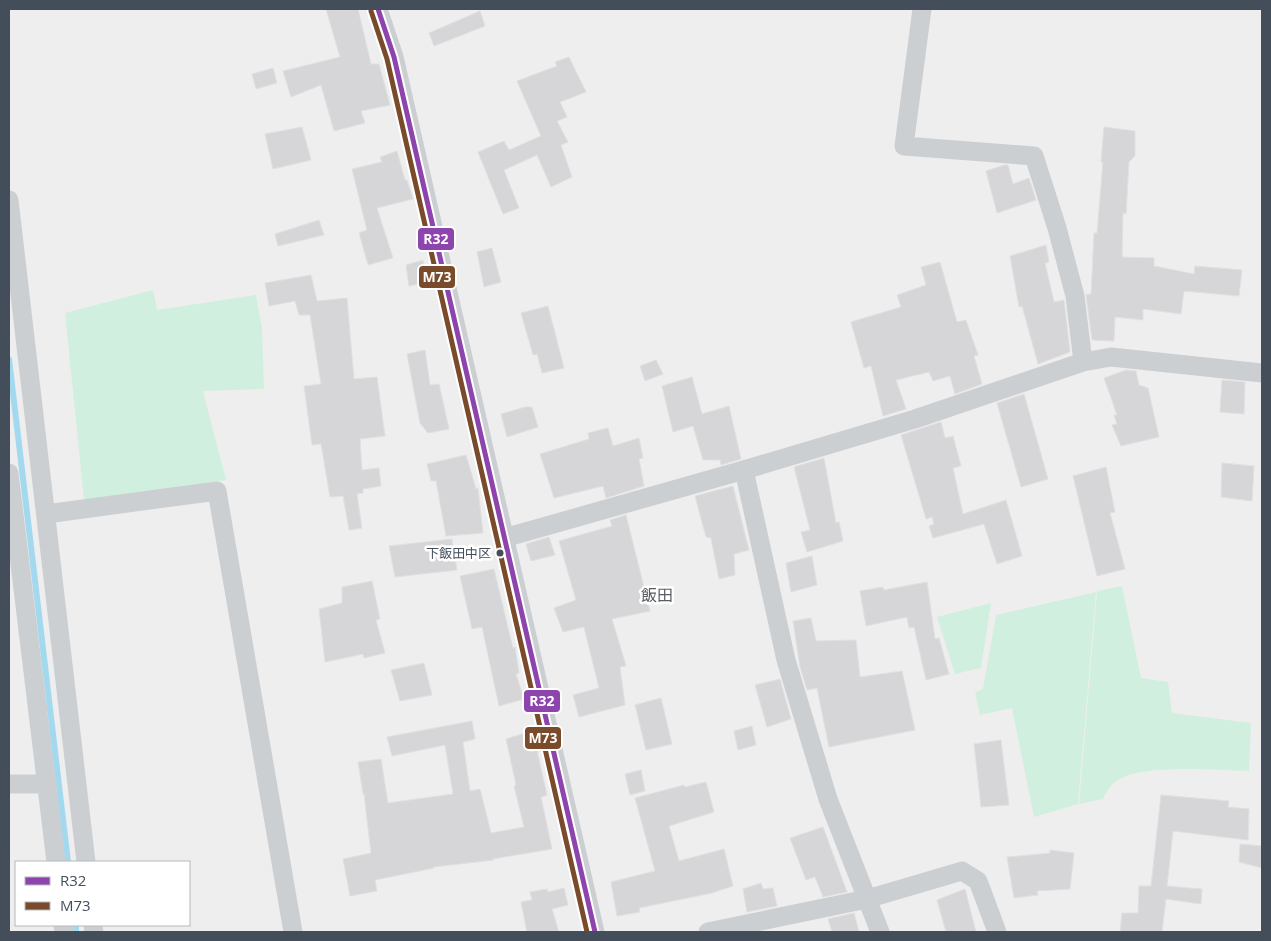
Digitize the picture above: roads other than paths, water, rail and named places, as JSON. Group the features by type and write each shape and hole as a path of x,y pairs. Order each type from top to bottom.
{"street":[{"path":"378,9 394,57 595,932"},
{"path":"922,9 904,146 1034,156 1057,228 1075,296 1083,362"},
{"path":"9,200 86,861"},
{"path":"504,538 915,419 1083,362 1110,357 1262,373"},
{"path":"744,470 786,660 828,798 880,932"},
{"path":"9,473 56,861"},
{"path":"46,514 217,491 293,932"},
{"path":"9,784 47,784"},
{"path":"708,932 867,899 962,871 978,881 997,932"}],"waterway":[{"path":"9,359 68,861"},
{"path":"76,926 76,932"}],"place":[{"name":"下飯田中区","path":"500,553"}],"district":[{"name":"飯田","path":"657,595"}]}
